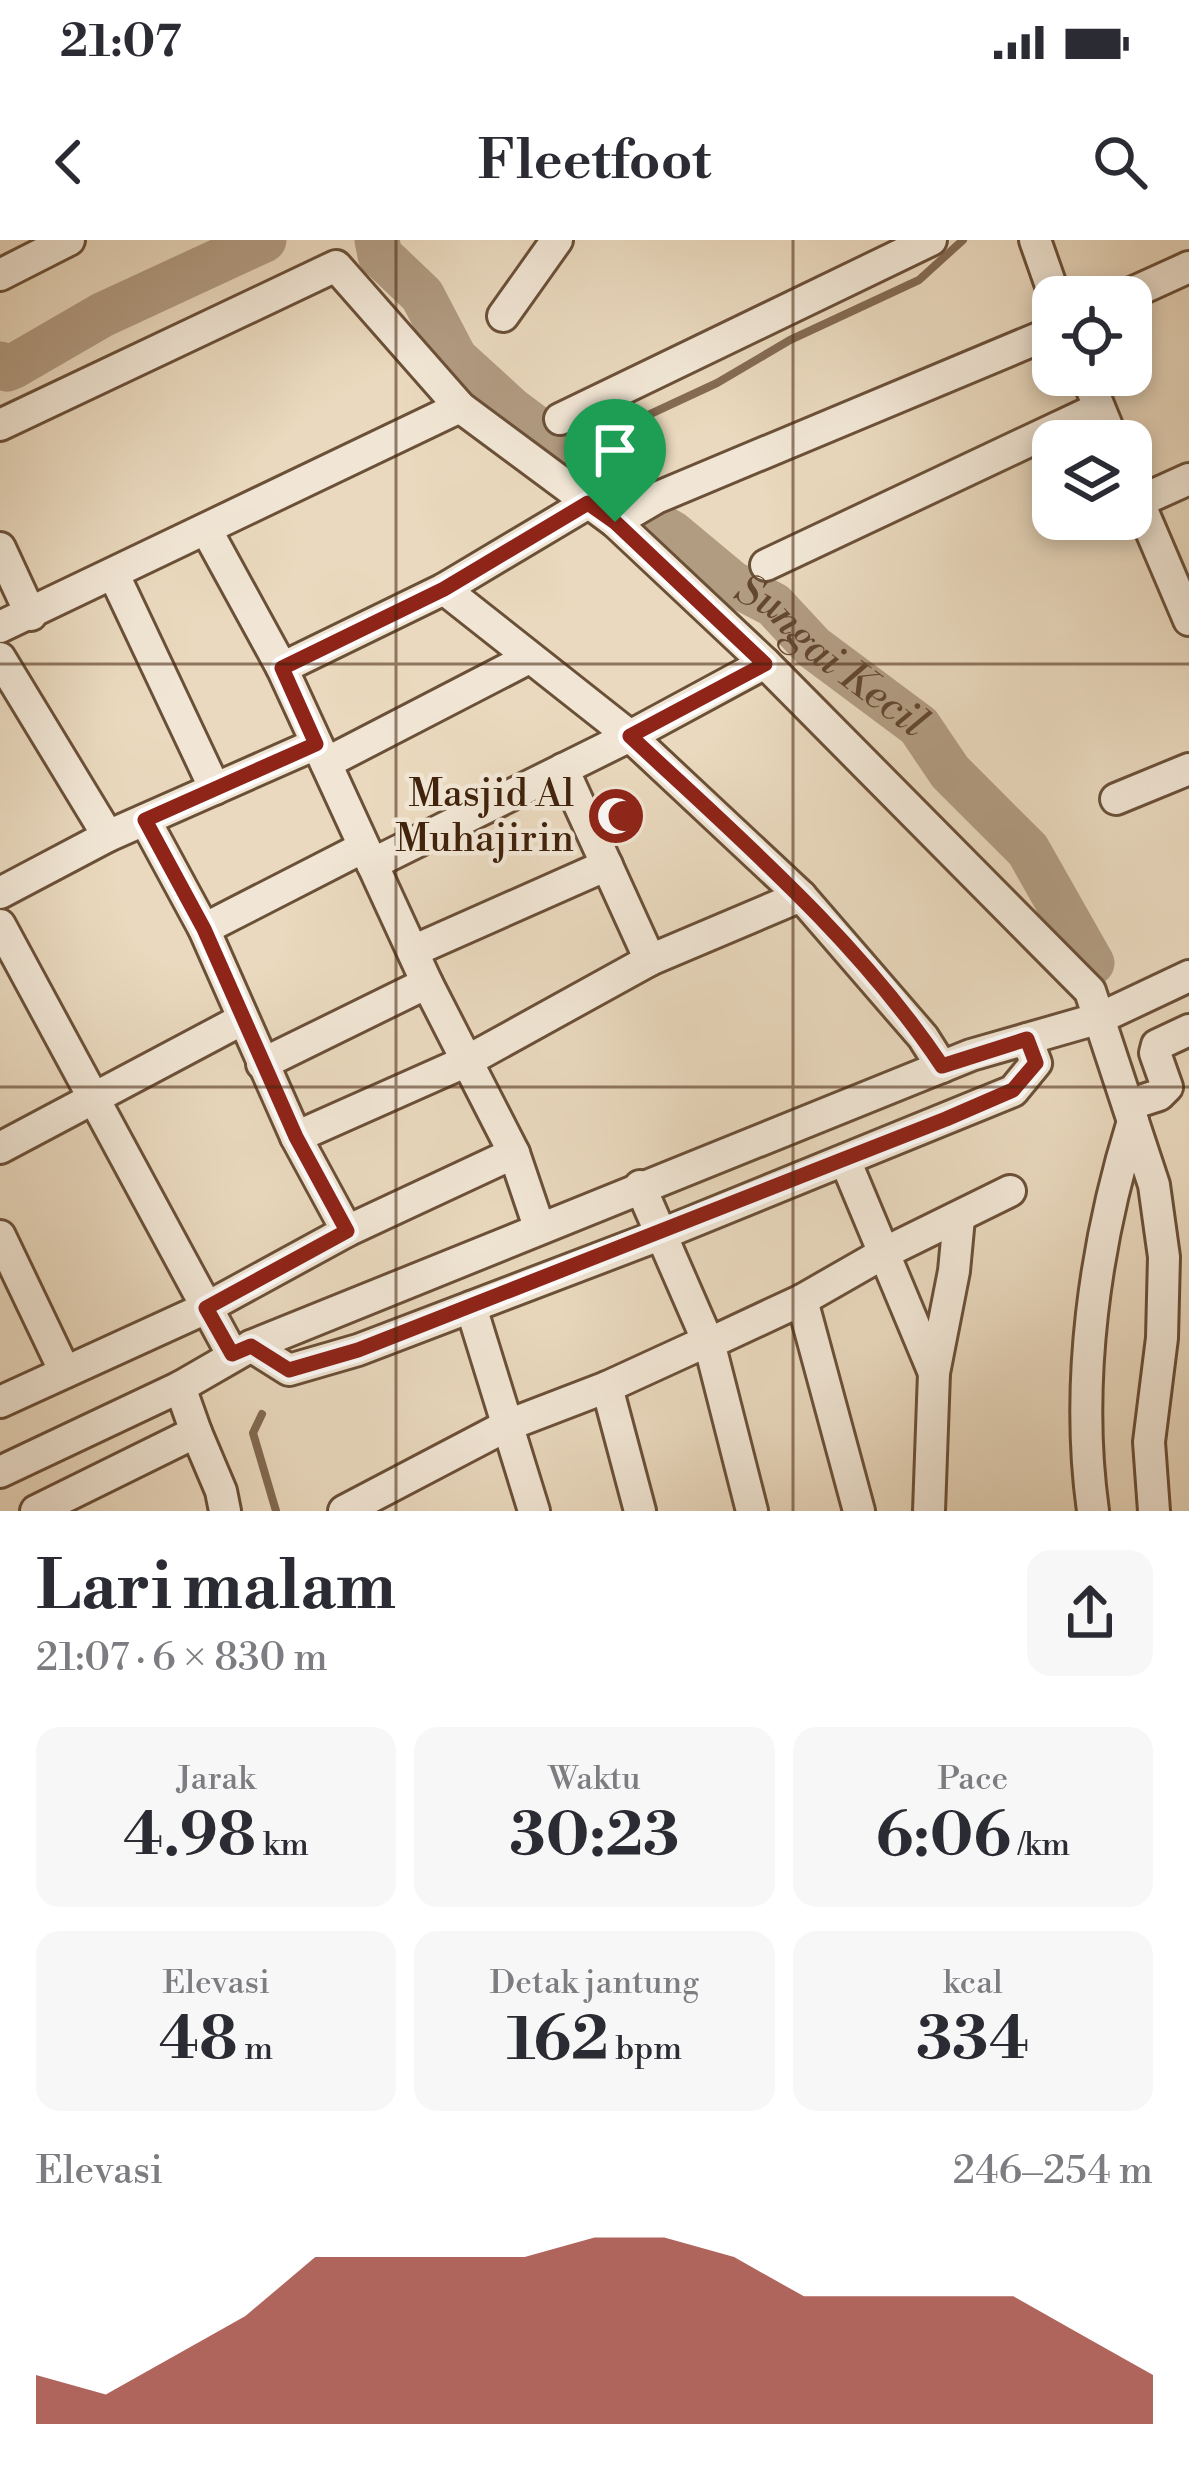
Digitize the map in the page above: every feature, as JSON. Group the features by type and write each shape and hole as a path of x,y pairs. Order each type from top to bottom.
{"street":[{"path":"0,274 69,240"},
{"path":"503,316 556,240"},
{"path":"560,419 931,240"},
{"path":"1035,240 1048,276"},
{"path":"0,424 336,266 460,407 588,503 633,511 1032,341"},
{"path":"1152,286 1187,273"},
{"path":"1095,396 1105,420"},
{"path":"0,627 460,407"},
{"path":"766,565 1100,408"},
{"path":"1152,489 1189,479"},
{"path":"282,668 444,589 588,503"},
{"path":"633,511 765,664 1064,961 1095,1005 1154,1185 1165,1257 1162,1338 1149,1442 1154,1511"},
{"path":"207,531 282,668 412,951 514,1154 539,1227"},
{"path":"1152,531 1186,606"},
{"path":"0,548 31,615"},
{"path":"114,575 215,789"},
{"path":"444,589 630,736 801,896 923,1037 942,1066"},
{"path":"0,658 108,836"},
{"path":"0,893 108,836 215,789 321,754 530,658"},
{"path":"204,929 563,769 765,664"},
{"path":"563,769 650,961"},
{"path":"1117,799 1189,769"},
{"path":"145,820 204,929 296,1137 347,1231"},
{"path":"412,951 608,865"},
{"path":"296,1137 467,1061 650,961 801,896"},
{"path":"0,925 206,1308 242,1350 289,1370 358,1350 662,1234 1013,1090 1036,1063 1027,1039"},
{"path":"0,1472 180,1387 242,1350 942,1066 1027,1039 1095,1005 1189,976"},
{"path":"262,1064 428,983"},
{"path":"0,1148 243,1019"},
{"path":"1114,1061 1189,1030"},
{"path":"1093,1511 1087,1460 1090,1348 1112,1190 1130,1113 1167,1087 1155,1053 1157,1045"},
{"path":"0,1402 206,1308 347,1231 514,1154"},
{"path":"844,1160 934,1373"},
{"path":"344,1511 407,1497 508,1425 695,1349 704,1340 640,1186"},
{"path":"752,1511 711,1346 718,1336 802,1300 1010,1191"},
{"path":"929,1511 934,1373 959,1218"},
{"path":"0,1236 65,1372"},
{"path":"802,1300 859,1511"},
{"path":"471,1307 534,1511"},
{"path":"180,1387 225,1511"},
{"path":"607,1387 640,1511"},
{"path":"36,1511 196,1432"}],"waterway":[{"name":"Sungai Kecil","path":"0,364 7,369 14,366 102,315 264,240"},
{"name":"Sungai Kecil","path":"377,240 380,255 422,295 455,358 512,410 576,458 614,500 672,533 732,583 774,605 813,647 919,726 950,772 1028,850 1092,963"},
{"path":"576,458 603,436 919,280 963,240"},
{"path":"262,1414 253,1433 276,1511"}],"place":[{"name":"Masjid Al Muhajirin","path":"616,816"}],"route":[{"path":"588,503 615,522 765,664 630,736 801,896 923,1037 942,1066 1027,1039 1036,1063 1013,1090 946,1119 358,1350 289,1370 251,1346 232,1354 206,1308 347,1231 296,1137 204,929 145,820 316,744 282,668 444,589 588,503"}]}
